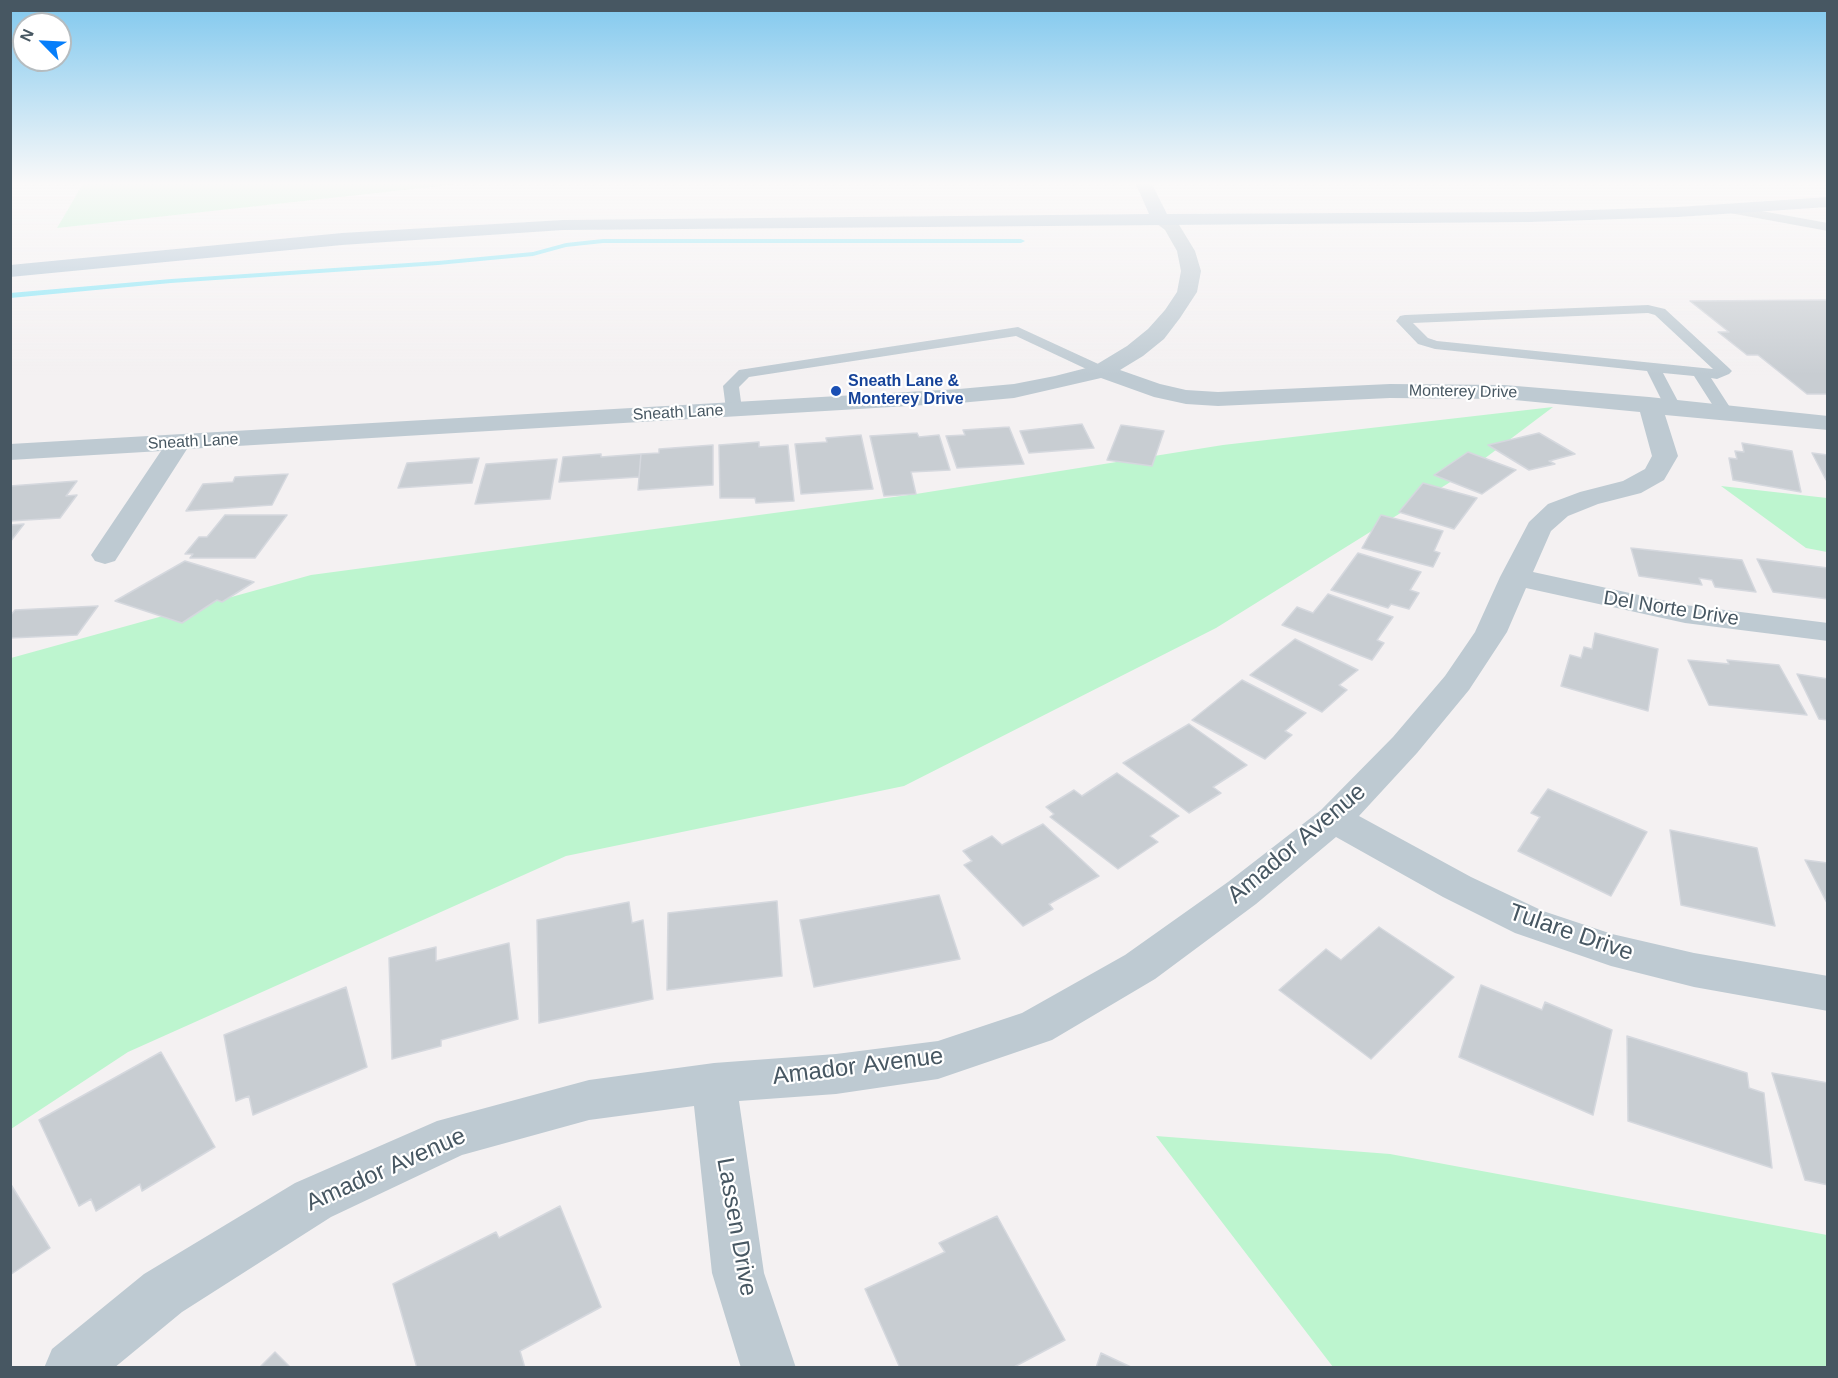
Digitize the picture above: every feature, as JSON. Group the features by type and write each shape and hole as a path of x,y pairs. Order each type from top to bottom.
{"main road":[{"path":"10,260 149,246"},
{"path":"10,271 262,246"}],"street":[{"name":"Sneath Lane","path":"10,452 734,410 1014,391 1102,371 1135,351 1156,334 1173,314 1187,291 1191,271 1183,246"},
{"name":"Monterey Drive","path":"1102,371 1154,390 1186,397 1218,399 1446,390 1658,393 1725,412 1827,423"},
{"name":"Amador Avenue","path":"71,1368 163,1293 313,1200 454,1136 589,1100 714,1083 836,1074 938,1060 1036,1027 1140,967 1242,893 1334,819 1405,746 1457,683 1491,632 1539,528 1558,510 1589,498 1632,487 1654,474 1665,456 1661,437 1658,393"},
{"path":"105,555 179,442"},
{"name":"Del Norte Drive","path":"1515,577 1675,612 1827,632"},
{"name":"Tulare Drive","path":"1334,819 1457,887 1529,922 1611,950 1694,970 1827,994"},
{"name":"Lassen Drive","path":"714,1083 738,1273 769,1368"}],"lane":[{"path":"1648,309 1660,312 1724,371 1717,374 1699,372 1658,393 1435,345 1423,341 1402,321 1405,319 1648,309"},
{"path":"734,410 731,386 744,373 1018,331 1102,371"},
{"path":"1699,372 1725,412"}],"green space":[{"path":"1553,407 1468,471 1216,628 904,786 566,856 128,1052 11,1129 11,658 311,575 916,494 1223,445"},
{"path":"1721,486 1827,498 1827,552 1806,548"},
{"path":"1156,1136 1390,1154 1827,1235 1827,1367 1333,1367"}],"building":[{"path":"1828,300 1828,394 1807,394 1758,355 1747,355 1718,332 1729,332 1690,301"},
{"path":"1082,424 1094,448 1029,453 1020,431"},
{"path":"1121,425 1164,431 1152,466 1107,460"},
{"path":"1009,427 1024,464 957,468 946,436 965,435 963,430"},
{"path":"917,433 919,437 939,435 950,470 911,472 916,494 884,496 870,436"},
{"path":"1539,433 1575,454 1549,461 1555,464 1529,470 1488,445"},
{"path":"861,435 873,489 801,494 795,444 827,442 826,438"},
{"path":"759,442 759,447 788,445 794,501 756,503 755,498 720,498 719,445"},
{"path":"1742,443 1792,451 1801,492 1733,480 1729,458 1737,459 1735,451 1744,452"},
{"path":"713,445 713,485 638,490 641,454 659,453 659,449"},
{"path":"1468,452 1516,470 1482,494 1434,475"},
{"path":"1812,453 1828,455 1828,480 1826,480"},
{"path":"601,454 601,457 641,454 639,477 559,482 563,457"},
{"path":"479,458 472,483 398,488 407,463"},
{"path":"557,459 550,499 475,504 486,464"},
{"path":"288,474 272,505 186,511 203,484 233,482 235,477"},
{"path":"77,481 66,496 77,495 60,518 10,521 10,486"},
{"path":"1423,483 1477,498 1454,529 1399,512"},
{"path":"225,515 287,515 255,558 190,558 193,554 185,554 199,537 207,537"},
{"path":"1381,515 1443,531 1434,551 1440,553 1433,567 1362,548"},
{"path":"24,524 10,542 10,525"},
{"path":"1631,548 1742,560 1756,592 1715,587 1712,580 1699,578 1702,585 1639,576"},
{"path":"1358,553 1421,572 1410,590 1419,593 1409,609 1391,604 1388,608 1331,590"},
{"path":"1757,559 1828,568 1828,599 1773,592"},
{"path":"185,561 254,582 222,602 217,600 182,623 115,601"},
{"path":"1328,594 1393,617 1377,640 1384,643 1372,660 1282,625 1297,607 1313,613"},
{"path":"98,606 77,635 10,638 10,616 15,610"},
{"path":"1595,633 1658,649 1648,711 1561,686 1570,655 1581,658 1584,647 1592,649"},
{"path":"1295,639 1358,670 1339,685 1347,690 1322,712 1250,675"},
{"path":"1688,660 1729,664 1727,660 1779,665 1807,715 1709,705"},
{"path":"1797,674 1828,679 1828,720 1819,719"},
{"path":"1242,680 1306,713 1285,731 1292,735 1265,759 1192,720"},
{"path":"1189,724 1247,765 1213,787 1221,793 1189,813 1123,763"},
{"path":"1117,773 1179,816 1150,836 1158,842 1118,869 1050,817 1054,814 1046,807 1074,790 1082,796"},
{"path":"1548,789 1647,832 1611,896 1518,851 1540,817 1531,813"},
{"path":"1043,824 1099,876 1049,904 1053,909 1023,926 964,865 972,861 963,851 992,836 1002,845"},
{"path":"1670,830 1757,848 1775,926 1681,905"},
{"path":"1805,860 1828,863 1828,905"},
{"path":"939,895 960,959 814,987 800,920"},
{"path":"777,901 782,976 667,990 668,913"},
{"path":"629,902 632,923 643,920 653,999 539,1023 537,920"},
{"path":"1379,927 1454,977 1371,1059 1279,990 1326,949 1341,960"},
{"path":"509,943 518,1019 441,1040 441,1046 392,1059 389,958 436,947 436,961"},
{"path":"1481,985 1542,1010 1545,1002 1612,1030 1593,1115 1459,1057"},
{"path":"346,987 367,1067 253,1115 249,1096 236,1101 224,1035"},
{"path":"1627,1036 1747,1073 1749,1088 1764,1093 1772,1168 1628,1121"},
{"path":"161,1052 215,1147 142,1191 140,1184 96,1211 91,1199 79,1206 39,1120"},
{"path":"1772,1073 1828,1083 1828,1185 1805,1180"},
{"path":"10,1183 50,1248 10,1275"},
{"path":"560,1206 601,1307 520,1351 525,1368 417,1368 393,1284 496,1232 499,1238"},
{"path":"997,1216 1065,1340 1012,1368 900,1368 865,1289 945,1252 939,1243"},
{"path":"275,1352 291,1368 259,1368"},
{"path":"1101,1353 1133,1368 1096,1368"}],"waterway":[{"path":"10,296 171,281 438,263 533,254 561,246"}],"place":[{"name":"Sneath Lane & Monterey Drive","path":"836,391"}]}
